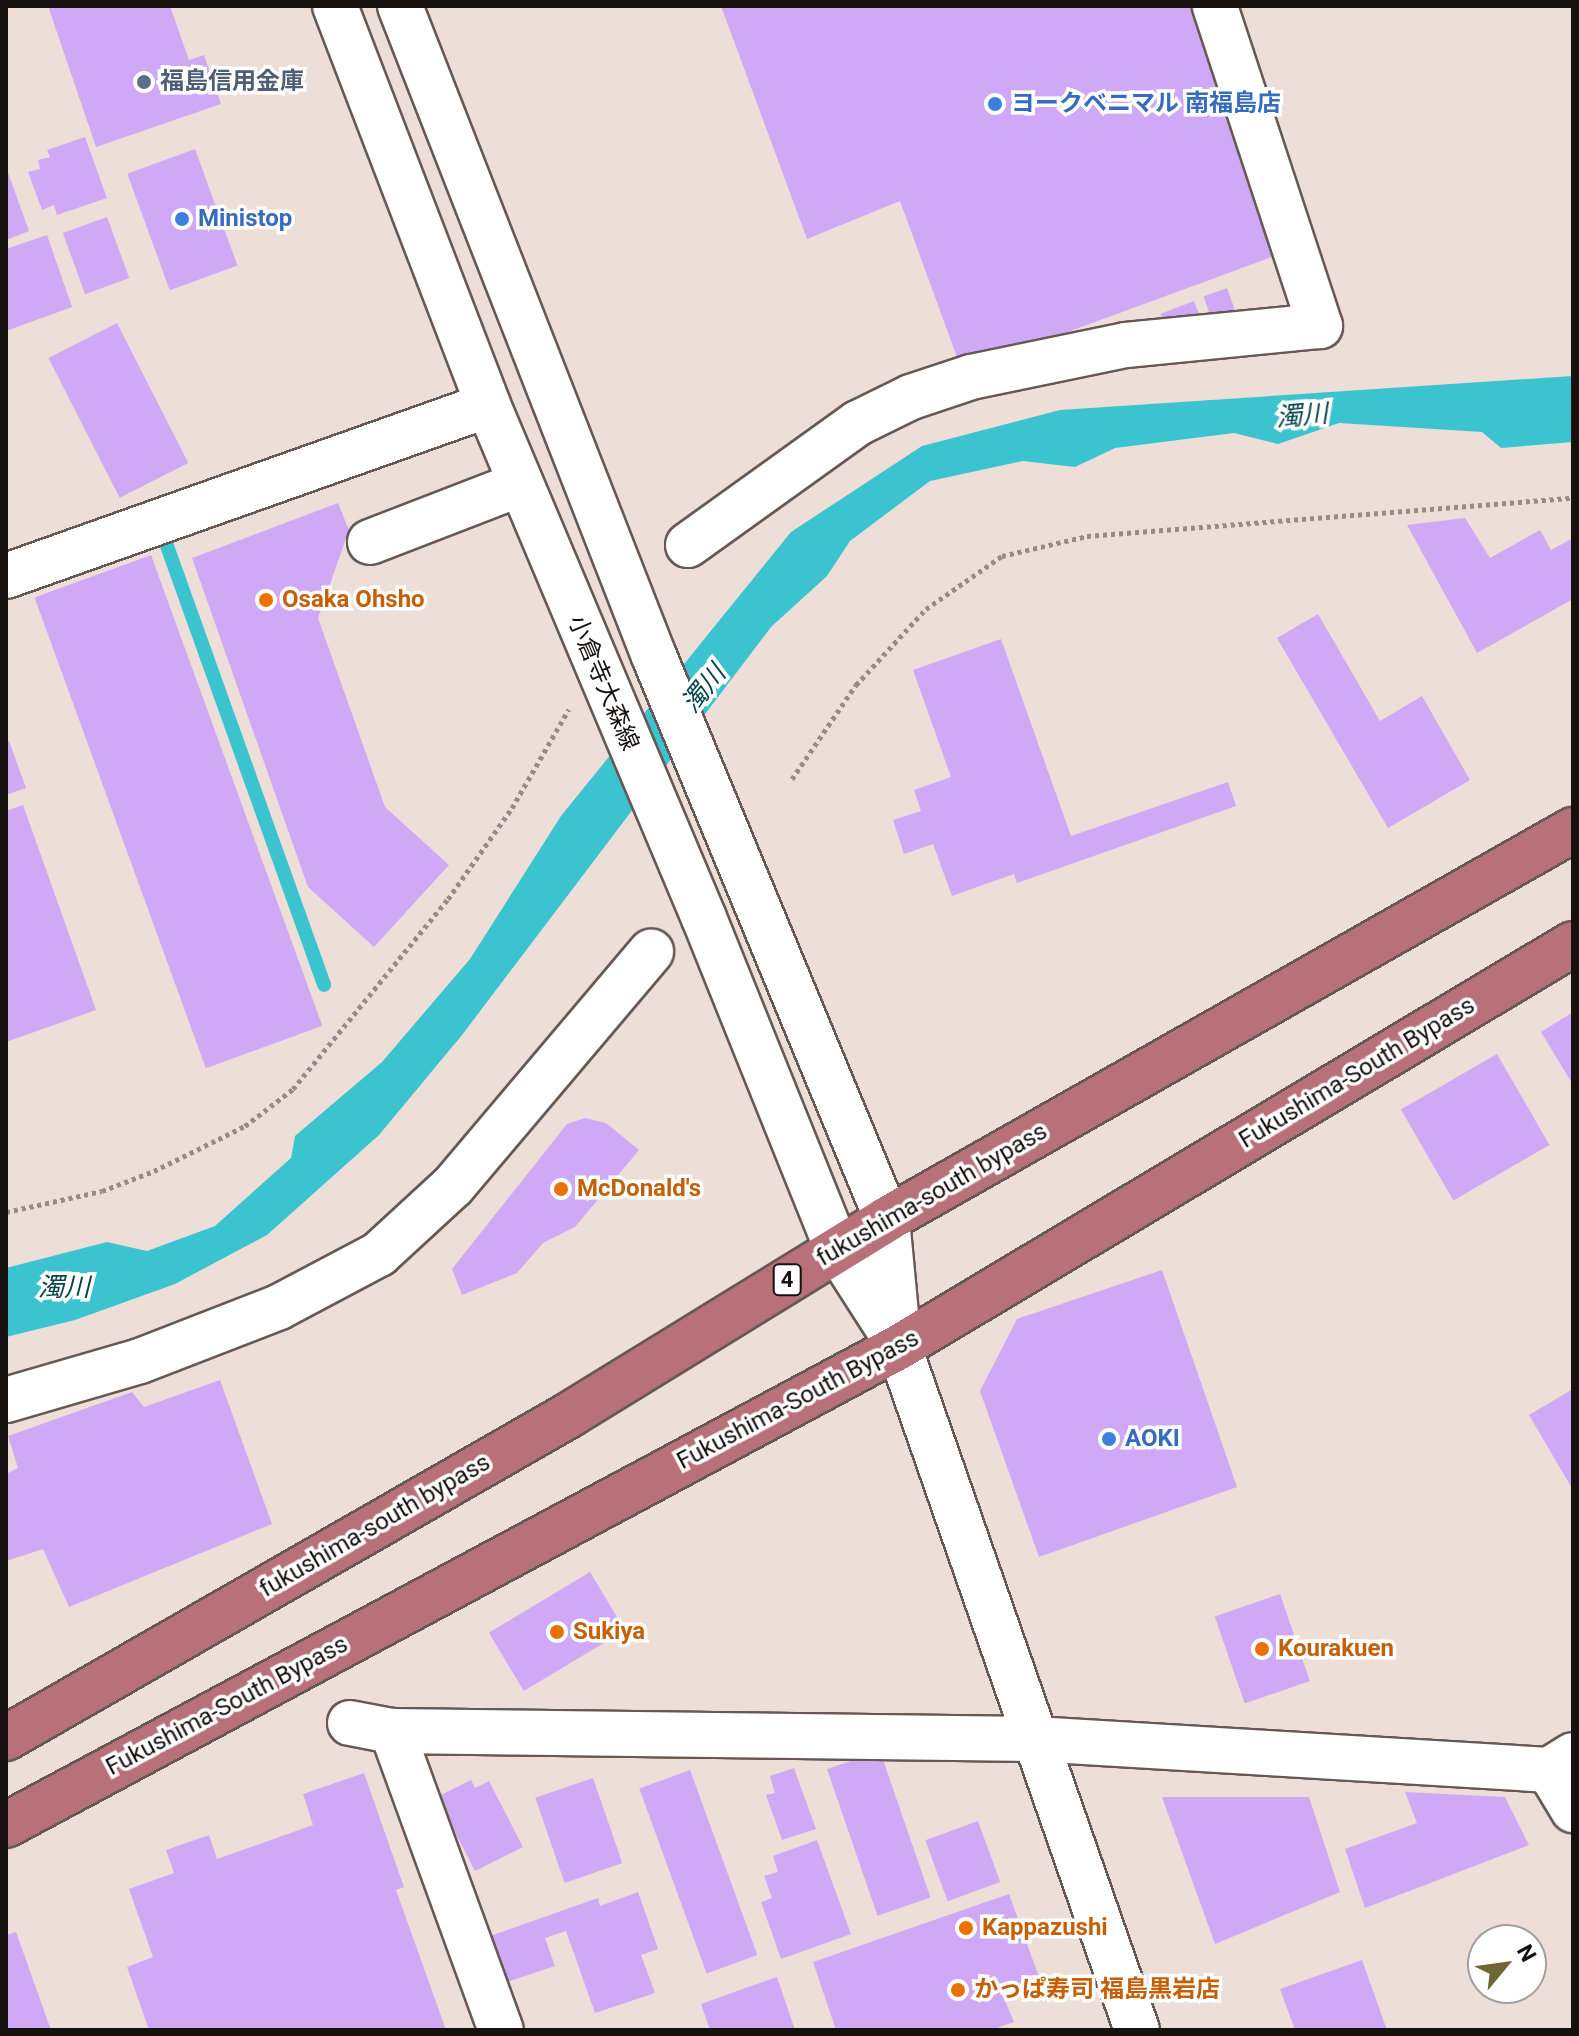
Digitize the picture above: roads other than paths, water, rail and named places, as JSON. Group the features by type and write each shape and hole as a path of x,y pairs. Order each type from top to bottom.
{"highway":[{"name":"fukushima-south bypass","path":"6,1738 569,1415 887,1219 1573,830"},
{"name":"Fukushima-South Bypass","path":"6,1825 899,1347 1573,944"}],"street":[{"name":"小倉寺大森線","path":"335,6 488,405 602,682 704,918 837,1249 899,1347"},
{"path":"400,6 654,656 887,1219 899,1347 1137,2030"},
{"path":"688,545 858,423 911,397 971,377 1126,345 1320,326 1215,6"},
{"path":"6,576 488,405"},
{"path":"370,542 520,484"},
{"path":"6,1400 65,1387 224,1329 279,1307 379,1254 453,1186 651,952"},
{"path":"350,1723 392,1731 1034,1739 1561,1762 1573,1810"},
{"path":"392,1731 501,2030"}],"water":[{"name":"濁川","path":"1573,376 1573,442 1501,448 1482,432 1339,423 1278,444 1234,433 1115,448 1075,467 1023,461 930,481 850,541 827,576 771,627 462,1035 379,1135 267,1235 175,1284 75,1320 6,1337 6,1268 107,1242 147,1251 215,1226 291,1158 295,1136 382,1062 470,959 561,816 791,532 922,446 1060,410"}],"waterway":[{"path":"162,532 324,985"}],"place":[{"name":"福島信用金庫","path":"144,82"},
{"name":"ヨークベニマル 南福島店","path":"995,104"},
{"name":"Ministop","path":"182,219"},
{"name":"Osaka Ohsho","path":"266,600"},
{"name":"McDonald's","path":"561,1189"},
{"name":"AOKI","path":"1109,1439"},
{"name":"Sukiya","path":"557,1632"},
{"name":"Kourakuen","path":"1262,1649"},
{"name":"Kappazushi","path":"966,1928"},
{"name":"かっぱ寿司 福島黒岩店","path":"958,1990"}]}
